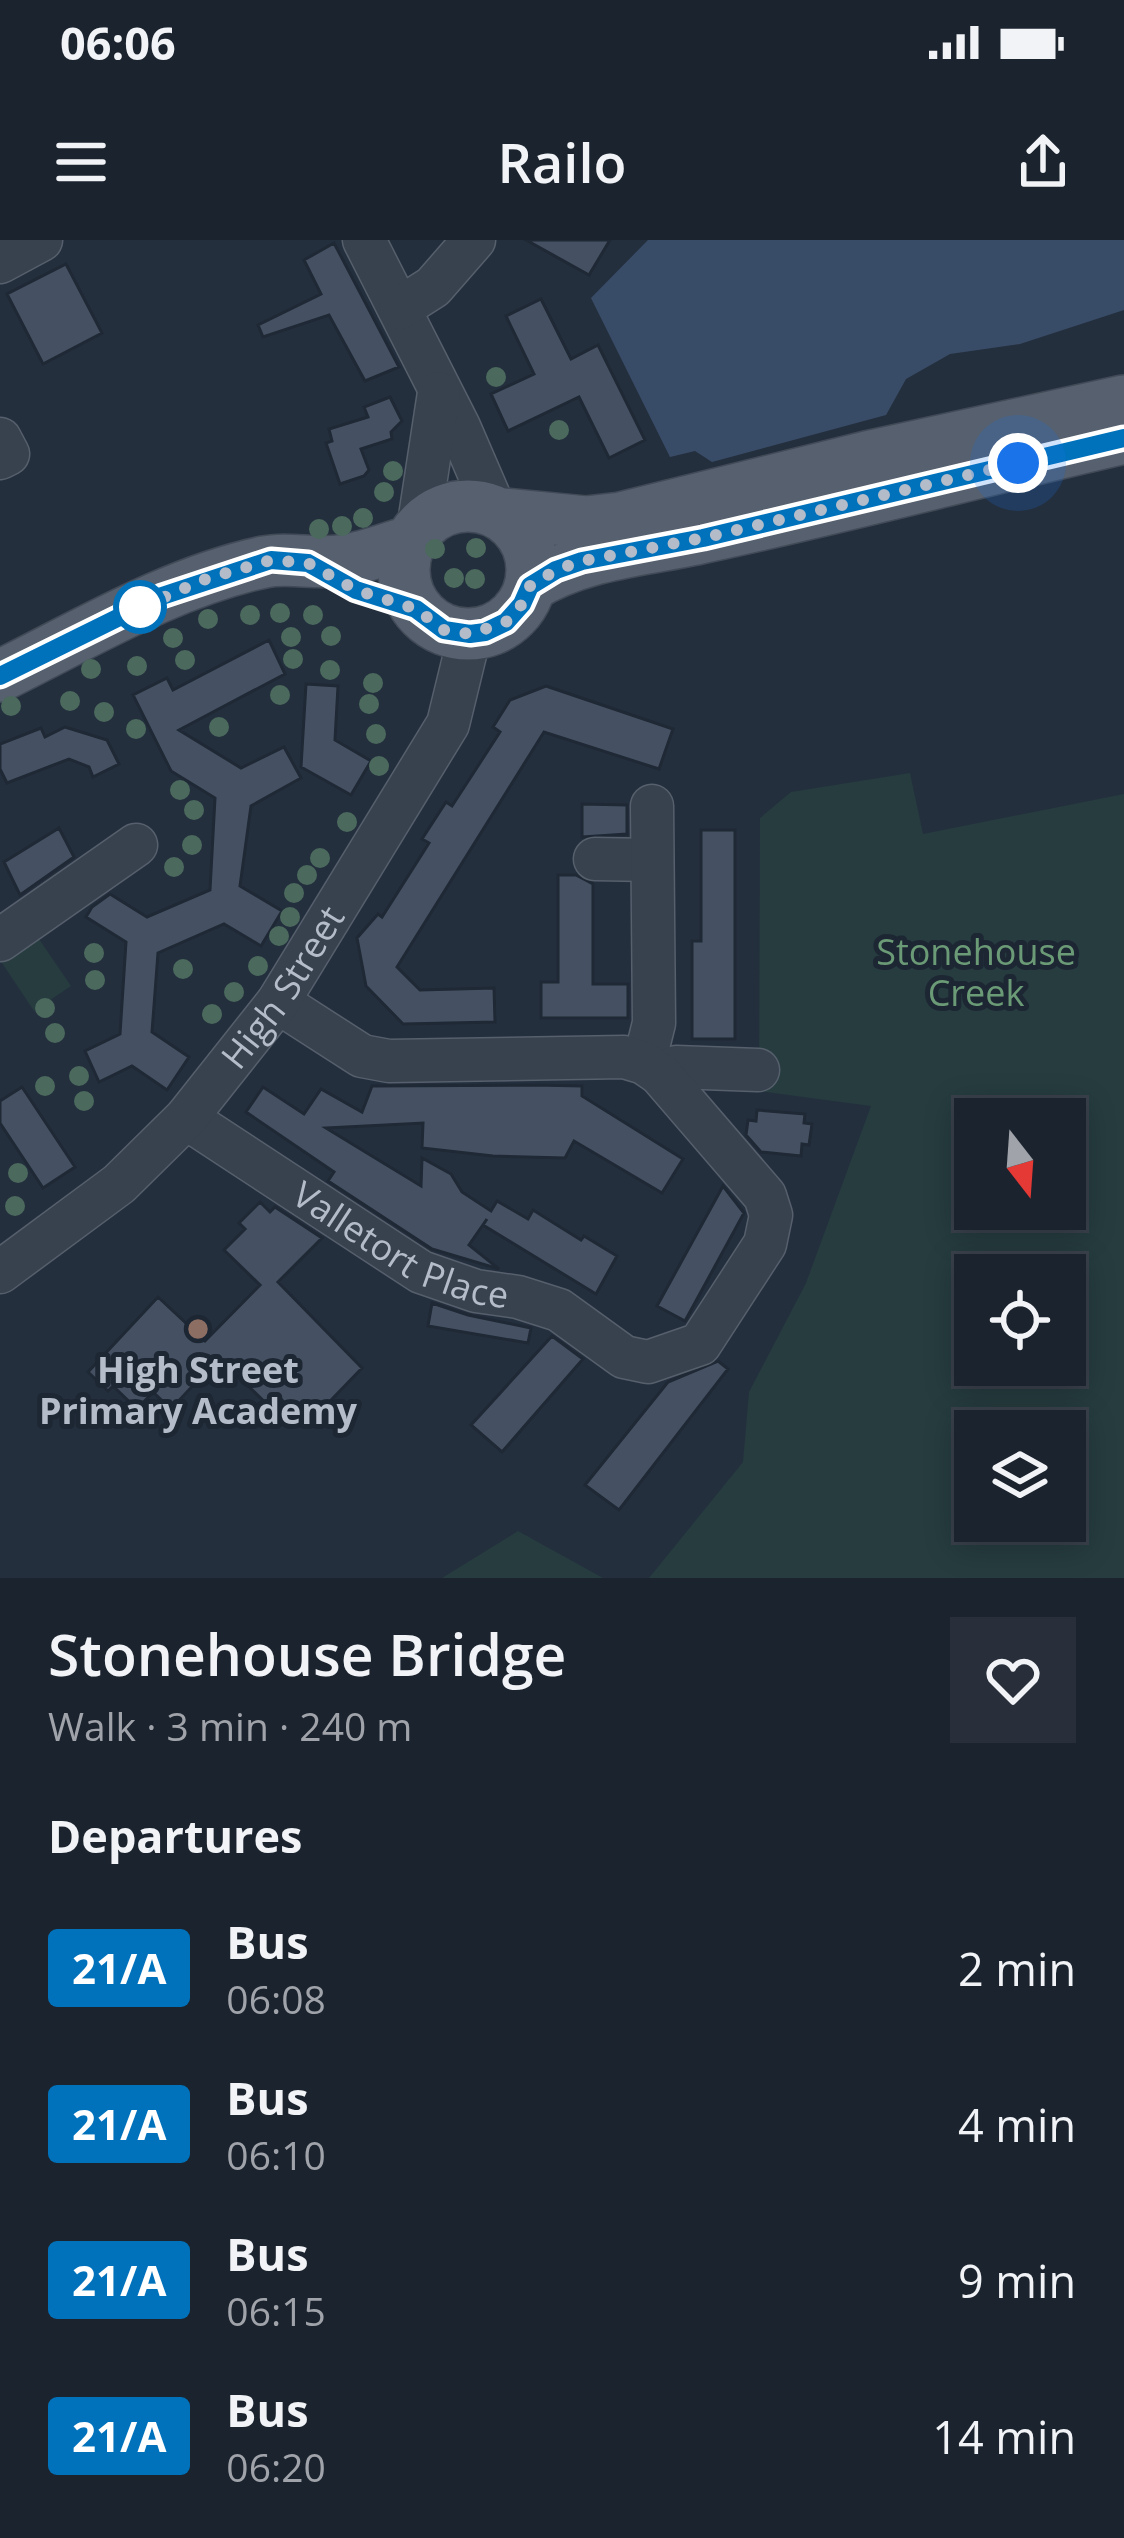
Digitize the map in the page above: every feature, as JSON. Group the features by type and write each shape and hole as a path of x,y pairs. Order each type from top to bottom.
{"main road":[{"path":"0,676 206,579 271,560 308,563 360,557 414,536 438,513 460,506 586,522 621,518 867,457 1124,401"},
{"path":"308,563 356,590 416,609 444,630 470,634 506,622 543,578 1124,438"},
{"path":"513,514 543,578"},
{"path":"414,536 404,577 416,609"}],"street":[{"path":"0,262 41,240"},
{"path":"364,240 439,393 513,514"},
{"path":"400,308 433,287 474,240"},
{"path":"414,536 439,393"},
{"path":"0,439 8,454 0,458"},
{"name":"High Street","path":"0,1272 119,1184 186,1118 278,1002 448,724 470,634"},
{"path":"652,806 652,1069"},
{"path":"0,940 136,845"},
{"path":"595,859 652,860"},
{"path":"278,1002 362,1056 389,1061 624,1058 652,1069 758,1070"},
{"name":"Valletort Place","path":"186,1118 421,1272 476,1292 518,1297 560,1310 624,1357 648,1362 700,1344 765,1244 771,1215 765,1196 652,1069"}],"green space":[{"name":"Stonehouse Creek","path":"910,773 923,834 1124,794 1124,1578 649,1578 743,1462 749,1392 806,1283 871,1106 759,1091 760,818 791,792"},
{"path":"39,939 71,986 34,1011 2,963"},
{"path":"518,1531 603,1578 442,1578"}],"water":[{"path":"648,240 1124,240 1124,310 1020,344 950,354 906,379 886,415 712,462 695,451 670,457 591,298"}],"building":[{"path":"526,240 610,240 589,275"},
{"path":"334,243 399,367 365,381 329,315 263,337 258,325 321,294 304,260"},
{"path":"66,264 102,333 43,364 7,294"},
{"path":"541,299 571,359 598,345 645,440 609,458 579,397 508,431 491,394 534,374 506,316"},
{"path":"390,397 402,421 391,432 392,439 361,449 369,470 340,484 326,443 332,441 329,429 368,417 364,407"},
{"path":"269,640 285,674 179,730 241,768 284,747 301,778 251,806 240,886 282,911 261,946 224,924 158,953 152,1032 189,1057 167,1090 132,1066 99,1082 85,1051 120,1034 126,942 86,917 110,894 147,917 210,890 215,798 171,771 133,695 167,678 173,690"},
{"path":"306,684 338,686 335,740 371,761 351,795 301,767"},
{"path":"546,686 673,729 659,769 544,732 397,967 420,990 494,988 495,1022 403,1024 366,986 357,938 378,914 382,917 429,843 422,839 446,802 452,806 500,732 493,727 510,700"},
{"path":"65,727 107,740 119,764 93,777 89,767 69,759 7,783 0,769 0,744 41,728 45,737"},
{"path":"582,804 627,805 627,834 582,837"},
{"path":"59,828 74,857 20,895 4,862"},
{"path":"701,830 735,830 735,1039 692,1039 692,941 701,941"},
{"path":"558,875 576,875 593,884 593,984 628,984 628,1018 541,1018 541,982 558,982"},
{"path":"372,1086 582,1086 582,1096 683,1159 662,1193 574,1141 565,1158 493,1156 422,1148 423,1123 326,1128 421,1186 422,1158 451,1174 462,1192 491,1211 497,1201 528,1219 533,1210 617,1256 596,1294 483,1225 487,1219 469,1245 499,1269 432,1249 328,1181 334,1172 246,1112 263,1087 304,1114 321,1089 362,1112"},
{"path":"22,1087 75,1167 43,1188 0,1123 0,1101"},
{"path":"757,1110 805,1114 804,1123 812,1124 809,1145 802,1144 801,1156 761,1152 746,1135 748,1120 756,1121"},
{"path":"723,1186 744,1213 685,1321 657,1306"},
{"path":"260,1202 270,1212 275,1207 322,1238 278,1282 362,1368 307,1425 282,1400 272,1409 219,1358 171,1409 153,1392 137,1409 113,1386 108,1391 88,1372 158,1297 205,1341 260,1285 224,1250 245,1229 239,1223"},
{"path":"432,1303 531,1328 528,1343 428,1326"},
{"path":"552,1336 583,1359 502,1452 471,1425"},
{"path":"718,1361 728,1369 619,1510 585,1485 668,1382"}],"bus line":[{"name":"21/A","path":"0,676 162,596 271,560 308,563 356,590 416,609 444,630 485,632 506,622 530,586 582,561 703,538 1124,438"}],"place":[{"name":"High Street Primary Academy","path":"198,1329"}],"route":[{"path":"140,607 123,615 206,579 271,560 308,563 356,590 416,609 444,630 485,632 506,622 530,586 582,561 703,538 1018,463"}]}
